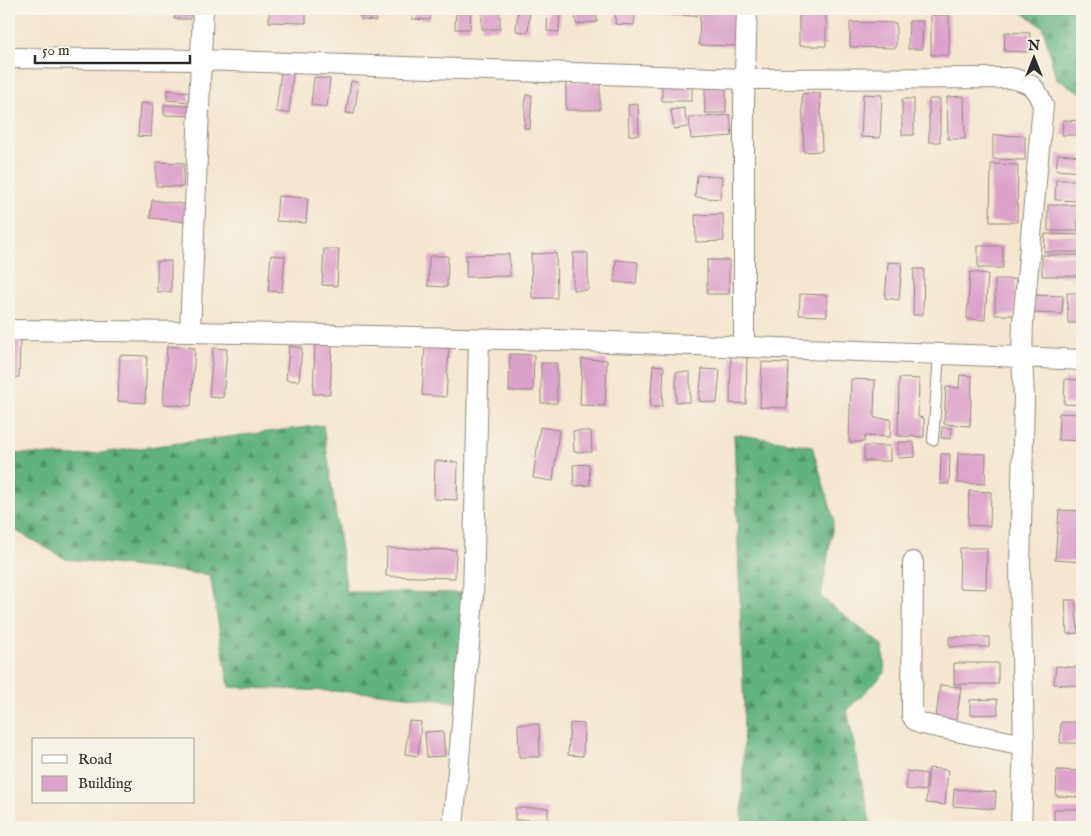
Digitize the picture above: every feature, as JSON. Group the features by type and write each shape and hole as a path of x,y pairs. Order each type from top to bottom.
{"street":[{"path":"190,332 203,9"},
{"path":"744,347 747,9"},
{"path":"9,58 202,60 745,79 1010,78 1027,82 1038,91 1043,105 1023,323 1024,398 1020,568 1024,745 1021,827"},
{"path":"9,330 190,332 744,347 1082,360"},
{"path":"453,827 472,598 479,340"},
{"path":"913,562 912,714 915,720 922,724 1024,745"}],"lane":[{"path":"933,440 939,354"}],"green space":[{"path":"1017,9 1082,9 1082,93 1056,79 1043,27"},
{"path":"323,425 347,592 463,593 464,703 380,693 229,687 210,575 66,559 9,527 9,453 76,456"},
{"path":"734,434 812,446 834,519 821,597 883,646 885,673 847,710 871,827 742,827 744,710"}],"building":[{"path":"175,9 190,9 190,19 174,19"},
{"path":"269,9 306,9 306,23 269,22"},
{"path":"362,9 377,9 376,21 361,20"},
{"path":"412,9 431,9 430,20 412,19"},
{"path":"456,9 471,9 470,29 455,29"},
{"path":"482,9 500,9 500,29 482,29"},
{"path":"518,9 530,9 528,32 516,31"},
{"path":"548,9 560,9 559,32 547,31"},
{"path":"575,9 596,9 597,22 576,24"},
{"path":"616,9 636,9 634,25 615,24"},
{"path":"651,9 696,9 696,16 650,14"},
{"path":"700,9 739,9 738,46 699,45"},
{"path":"795,9 824,9 824,11 795,11"},
{"path":"799,12 826,12 826,46 799,46"},
{"path":"931,15 949,15 949,55 931,55"},
{"path":"909,21 923,21 922,49 908,49"},
{"path":"850,22 896,23 896,48 850,47"},
{"path":"1005,32 1030,33 1029,52 1004,51"},
{"path":"281,71 293,72 289,113 276,112"},
{"path":"314,77 330,79 327,107 311,105"},
{"path":"351,81 359,83 354,114 346,113"},
{"path":"662,81 692,81 692,101 662,101"},
{"path":"566,82 600,82 600,110 566,110"},
{"path":"705,86 726,86 726,113 705,113"},
{"path":"167,90 189,92 189,102 167,100"},
{"path":"820,93 822,151 804,152 802,94"},
{"path":"863,94 882,95 880,138 861,137"},
{"path":"526,95 532,95 530,129 524,128"},
{"path":"964,96 965,139 948,139 947,97"},
{"path":"902,99 914,99 914,135 902,135"},
{"path":"929,99 940,99 940,142 929,142"},
{"path":"140,103 153,104 151,137 138,136"},
{"path":"638,104 639,135 629,135 628,105"},
{"path":"164,105 195,106 195,116 164,115"},
{"path":"684,108 687,127 674,129 671,110"},
{"path":"730,115 732,136 691,139 689,118"},
{"path":"1063,120 1082,121 1082,135 1062,135"},
{"path":"993,135 1025,136 1025,160 993,159"},
{"path":"1058,154 1082,156 1082,172 1056,170"},
{"path":"156,162 184,163 183,187 156,186"},
{"path":"991,164 1018,165 1017,222 990,222"},
{"path":"697,175 722,177 720,199 695,197"},
{"path":"1056,180 1082,180 1082,201 1055,200"},
{"path":"278,196 308,198 306,223 276,221"},
{"path":"152,200 190,205 188,222 150,218"},
{"path":"1048,205 1078,205 1078,231 1048,231"},
{"path":"723,214 724,241 696,242 695,215"},
{"path":"1045,234 1082,235 1082,252 1044,252"},
{"path":"978,246 1003,246 1003,268 978,268"},
{"path":"324,249 339,249 337,286 322,285"},
{"path":"556,253 557,298 532,298 531,254"},
{"path":"573,253 588,253 588,290 573,290"},
{"path":"509,254 510,276 466,277 466,255"},
{"path":"271,255 285,256 282,292 268,291"},
{"path":"1042,255 1079,255 1079,276 1042,276"},
{"path":"429,256 448,256 447,287 428,286"},
{"path":"616,260 638,262 636,284 614,282"},
{"path":"707,260 729,260 729,294 707,294"},
{"path":"157,261 171,261 171,292 157,292"},
{"path":"888,262 902,263 899,300 885,298"},
{"path":"914,269 924,269 923,315 913,315"},
{"path":"970,272 988,274 985,320 967,319"},
{"path":"995,279 1016,279 1015,315 995,315"},
{"path":"1067,293 1082,293 1082,323 1068,323"},
{"path":"800,294 827,295 827,316 799,315"},
{"path":"1031,295 1063,296 1062,314 1031,313"},
{"path":"9,338 20,338 19,377 9,377"},
{"path":"315,344 332,344 330,394 313,394"},
{"path":"167,346 195,348 191,406 163,404"},
{"path":"289,346 302,348 299,381 286,380"},
{"path":"425,346 449,348 446,397 422,395"},
{"path":"213,348 227,349 223,398 209,397"},
{"path":"510,354 534,355 533,391 509,391"},
{"path":"120,355 147,356 145,403 118,401"},
{"path":"731,356 747,357 746,404 730,403"},
{"path":"582,359 607,360 605,406 580,405"},
{"path":"762,362 789,363 787,408 760,407"},
{"path":"541,363 557,363 557,403 541,403"},
{"path":"653,365 664,366 662,407 650,407"},
{"path":"702,369 720,370 717,403 699,401"},
{"path":"676,372 690,372 690,402 676,402"},
{"path":"960,375 972,376 970,426 944,424 946,387 959,388"},
{"path":"899,378 919,379 918,417 924,418 924,437 898,436"},
{"path":"851,379 875,380 874,418 891,419 890,437 865,436 864,442 849,442"},
{"path":"1065,379 1082,380 1082,405 1064,404"},
{"path":"1059,413 1082,414 1082,441 1058,440"},
{"path":"540,427 559,430 553,481 533,478"},
{"path":"942,427 952,428 951,439 941,438"},
{"path":"573,431 591,431 592,452 574,452"},
{"path":"898,442 914,442 915,457 898,458"},
{"path":"864,446 890,446 890,461 864,461"},
{"path":"958,453 986,454 985,484 957,483"},
{"path":"941,454 950,454 949,484 940,484"},
{"path":"435,461 458,462 457,500 434,499"},
{"path":"589,464 590,485 574,486 573,465"},
{"path":"969,491 991,492 990,526 968,525"},
{"path":"1059,510 1082,511 1082,562 1055,560"},
{"path":"387,548 456,550 455,578 386,576"},
{"path":"960,548 987,548 986,589 959,588"},
{"path":"1065,600 1075,600 1078,633 1067,634"},
{"path":"949,637 989,637 989,647 949,647"},
{"path":"954,663 998,663 998,684 954,684"},
{"path":"1056,666 1082,668 1082,686 1054,684"},
{"path":"940,685 961,687 956,721 936,718"},
{"path":"997,699 998,714 970,715 970,700"},
{"path":"409,721 421,722 418,756 405,754"},
{"path":"1061,722 1082,722 1082,743 1060,743"},
{"path":"570,723 584,724 583,756 568,755"},
{"path":"518,724 539,724 540,757 519,757"},
{"path":"443,731 445,756 427,757 425,732"},
{"path":"929,768 948,770 945,805 926,803"},
{"path":"1057,770 1082,771 1082,797 1056,796"},
{"path":"908,771 927,774 925,791 906,789"},
{"path":"954,789 996,792 995,809 953,806"},
{"path":"515,808 548,808 548,820 515,820"},
{"path":"1054,809 1082,809 1082,826 1054,826"}]}
